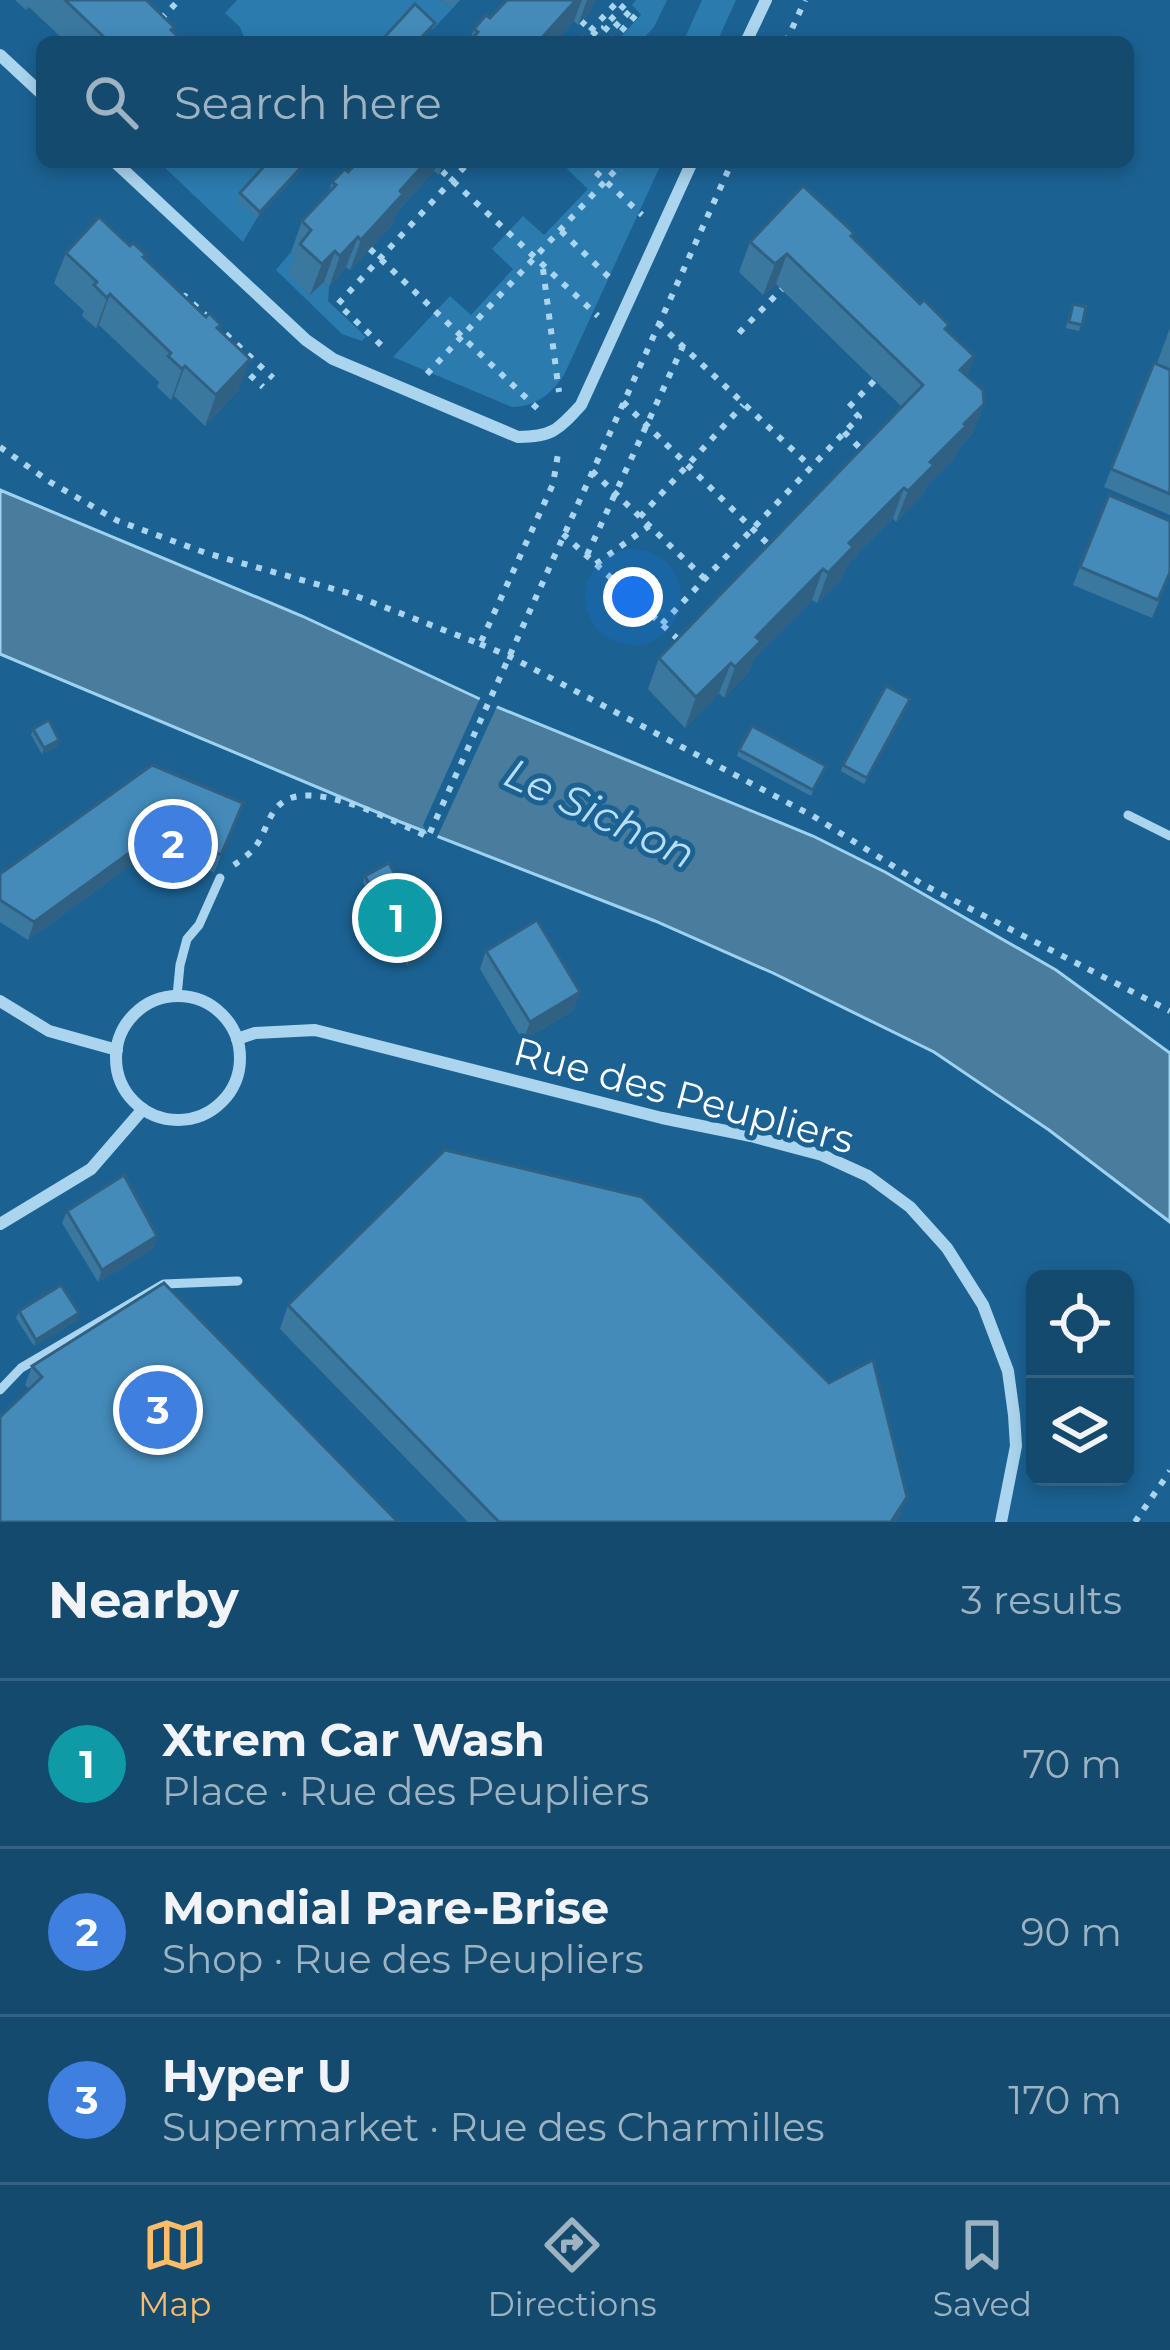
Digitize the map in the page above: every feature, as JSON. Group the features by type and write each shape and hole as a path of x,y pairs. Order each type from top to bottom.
{"street":[{"path":"749,36 766,0"},
{"path":"0,55 36,88"},
{"path":"121,168 306,340 333,359 518,437 542,437 559,429 581,405 689,168"},
{"path":"160,999 196,999 214,1008 237,1039 240,1058 230,1093 200,1116 161,1118 143,1109 121,1084 117,1050 121,1033 143,1006 160,999"},
{"path":"0,1001 49,1031 117,1050"},
{"name":"Rue des Peupliers","path":"237,1039 255,1033 315,1030 786,1145 868,1176 910,1207 947,1248 983,1305 1008,1371 1015,1414 1016,1446 1002,1522"},
{"path":"0,1224 91,1169 143,1109"}],"lane":[{"path":"1128,815 1170,836"},
{"path":"177,996 187,939 199,926 220,878"},
{"path":"0,1390 22,1368 164,1284 238,1281"}],"path":[{"path":"150,30 179,0"},
{"path":"586,36 619,0"},
{"path":"613,36 636,15 630,11 610,32 604,27 629,0"},
{"path":"789,36 805,0"},
{"path":"581,21 599,36"},
{"path":"381,345 338,304 463,168"},
{"path":"591,168 644,217"},
{"path":"424,376 617,168"},
{"path":"220,878 256,846 271,815 285,801 304,796 368,809 428,836 729,168"},
{"path":"442,171 599,317"},
{"path":"560,230 615,282"},
{"path":"370,249 540,411"},
{"path":"543,265 560,396"},
{"path":"740,333 782,289"},
{"path":"176,305 185,296 273,378"},
{"path":"658,323 811,467"},
{"path":"587,555 683,346"},
{"path":"226,352 263,387"},
{"path":"662,624 859,417 849,407 875,380"},
{"path":"623,402 778,554"},
{"path":"640,517 744,404"},
{"path":"480,644 553,484 559,429"},
{"path":"844,432 871,458"},
{"path":"0,447 118,521 206,553 347,593 480,644 813,816 922,884 1170,1010"},
{"path":"592,471 705,579"},
{"path":"596,563 649,526"},
{"path":"563,534 687,647"},
{"path":"1136,1522 1170,1471"}],"shaded area":[{"path":"237,0 441,0 452,9 433,29 406,36 244,36 225,13"},
{"path":"636,0 667,0 646,36 622,36 641,15 632,5"},
{"path":"702,0 736,0 720,36 686,36"},
{"path":"165,168 270,168 257,218 243,242"},
{"path":"659,168 564,375 553,388 536,402 512,407 393,357 450,296 471,315 513,269 492,249 523,216 544,235 588,189 567,169"},
{"path":"291,252 329,287 328,301 366,337 362,341 342,334 276,270"}],"water":[{"name":"Le Sichon","path":"0,490 302,616 497,707 813,836 1056,970 1170,1053 1170,1222 1049,1130 934,1052 773,973 0,654"}],"pier":[{"path":"482,694 499,702 435,842 423,825"}],"building":[{"path":"65,0 146,0 178,36 103,36"},
{"path":"507,0 576,0 543,36 474,36 478,32 474,29 486,15 490,18"},
{"path":"415,4 435,23 423,36 386,36"},
{"path":"263,168 300,168 260,212 240,193"},
{"path":"352,168 421,168 361,240 358,237 340,256 335,251 322,264 300,244 311,230 302,221 336,185 332,182 345,169"},
{"path":"803,186 920,304 924,300 949,325 945,329 974,356 960,370 983,390 984,404 930,462 934,465 849,543 853,547 828,573 823,569 756,637 761,641 696,697 659,658 923,385 787,254 775,264 750,242"},
{"path":"99,217 146,255 143,257 206,317 209,313 221,325 217,328 250,359 216,395 168,356 171,353 110,294 107,298 66,253"},
{"path":"1073,304 1086,307 1082,325 1069,322"},
{"path":"1154,363 1170,370 1170,494 1111,469"},
{"path":"1109,495 1170,521 1170,572 1158,600 1080,567"},
{"path":"886,686 910,699 867,778 843,765"},
{"path":"49,720 59,740 44,748 33,729"},
{"path":"752,726 826,766 813,790 739,750"},
{"path":"152,765 243,803 221,855 161,830 34,922 0,900 0,874"},
{"path":"389,863 433,947 409,960 365,876"},
{"path":"537,920 580,992 530,1022 486,951"},
{"path":"445,1150 642,1197 829,1383 873,1360 907,1497 891,1522 499,1522 288,1305"},
{"path":"124,1175 157,1236 102,1270 67,1211"},
{"path":"164,1283 398,1522 0,1522 0,1417 42,1377 32,1366"},
{"path":"61,1285 79,1313 36,1340 19,1311"}],"place":[{"name":"Mondial Pare-Brise","path":"173,844"},
{"name":"Xtrem Car Wash","path":"397,918"},
{"name":"Hyper U","path":"158,1410"}]}
